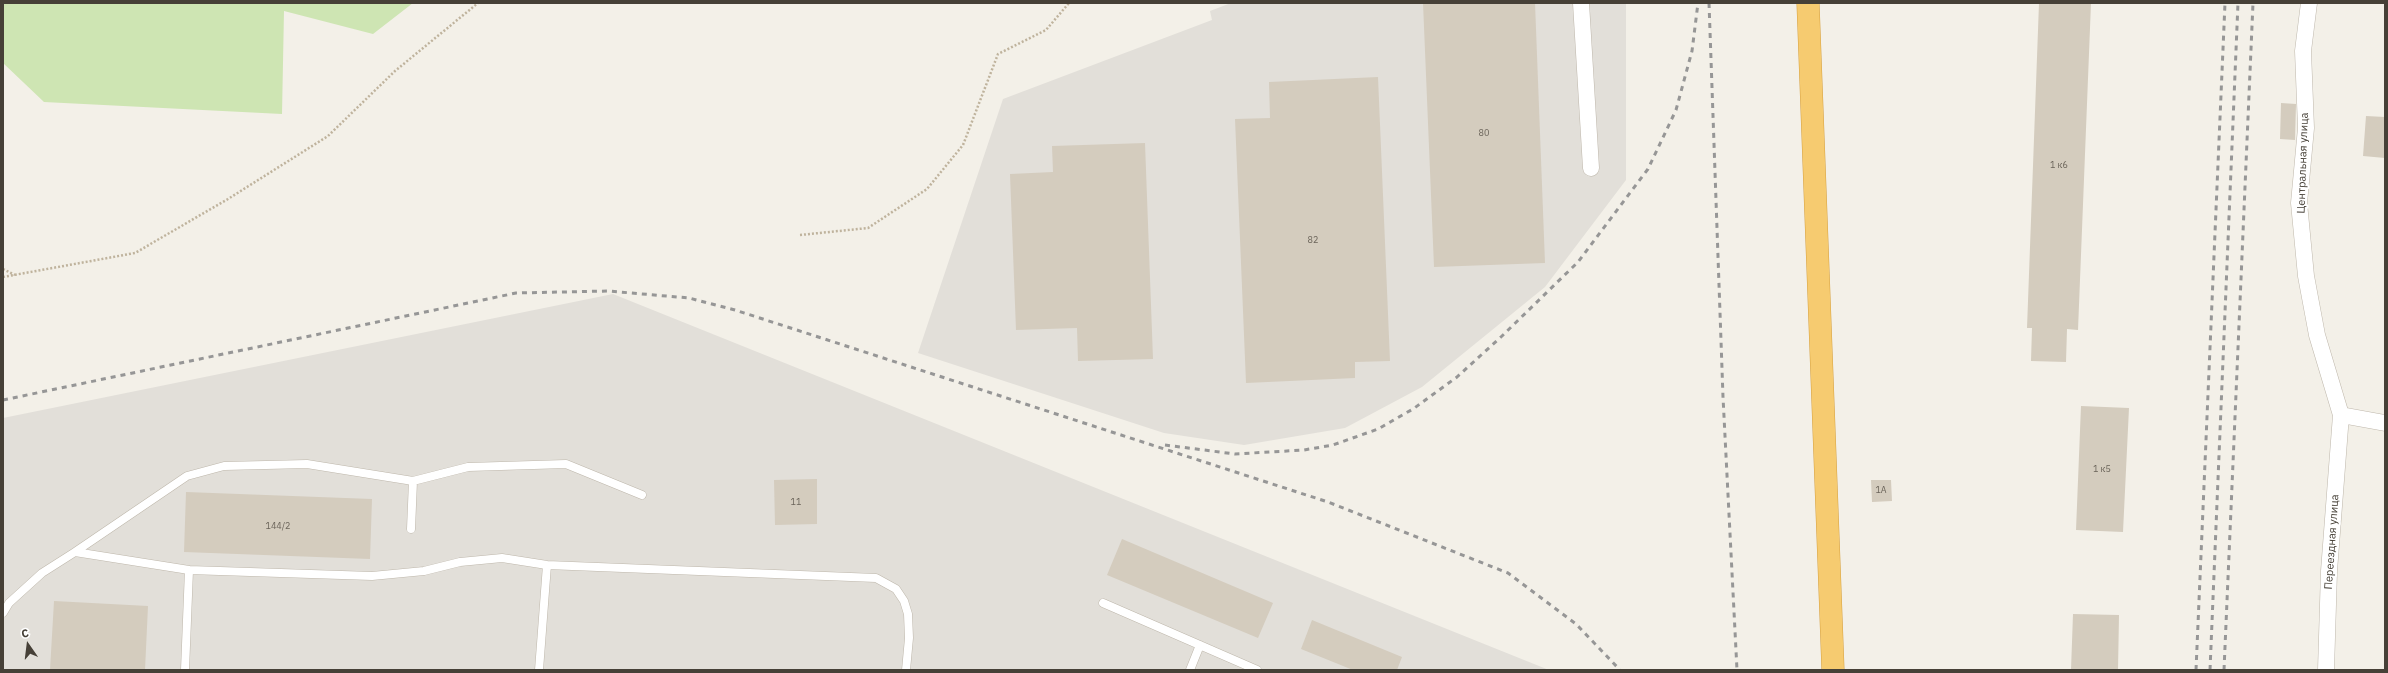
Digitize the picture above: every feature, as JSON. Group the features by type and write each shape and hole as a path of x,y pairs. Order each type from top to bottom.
{"highway":[{"path":"1808,3 1834,670"}],"street":[{"path":"1581,3 1592,168"},
{"name":"Центральная улица","path":"2309,3 2303,51 2306,128 2299,203 2306,276 2317,335 2341,415"},
{"path":"2341,415 2385,423"},
{"name":"Переездная улица","path":"2326,670 2329,571 2341,415"}],"lane":[{"path":"3,613 10,603 42,573 187,476 224,466 307,464 413,481 468,467 566,464 642,495"},
{"path":"411,529 413,481"},
{"path":"75,552 189,570 372,576 424,571 460,562 502,558 547,565 876,578 896,589 904,601 908,614 909,638 906,670"},
{"path":"539,670 547,565"},
{"path":"184,670 189,570"},
{"path":"1103,603 1257,670"},
{"path":"1190,670 1200,645"}],"path":[{"path":"3,277 135,253 228,199 328,136 395,71 478,3"},
{"path":"800,234 868,228 927,189 963,145 998,54 1046,30 1069,3"},
{"path":"3,269 16,275"}],"shaded area":[{"path":"1231,3 1626,3 1626,180 1545,287 1422,387 1345,428 1244,445 1164,433 918,353 1003,99 1212,20 1210,11"},
{"path":"613,294 1549,670 3,670 3,418"}],"green space":[{"path":"3,3 413,3 373,34 284,11 282,114 44,102 3,63"}],"building":[{"path":"1423,3 1535,3 1545,263 1434,267"},
{"path":"2039,3 2091,3 2078,330 2067,329 2066,362 2031,361 2032,328 2027,328"},
{"path":"1378,77 1390,361 1355,362 1355,378 1246,383 1235,119 1270,118 1269,82"},
{"path":"2281,103 2296,104 2295,140 2280,139"},
{"path":"2366,116 2385,117 2385,158 2363,156"},
{"path":"1145,143 1153,359 1078,361 1077,328 1016,330 1010,174 1053,172 1052,146"},
{"path":"2081,406 2129,408 2123,532 2076,530"},
{"path":"817,479 817,524 775,525 774,480"},
{"path":"1871,480 1891,480 1892,501 1872,502"},
{"path":"186,492 372,499 370,559 184,552"},
{"path":"1122,539 1273,603 1258,638 1107,575"},
{"path":"54,601 148,606 145,670 50,670"},
{"path":"2073,614 2119,615 2118,670 2071,670"},
{"path":"1312,620 1402,657 1397,670 1353,670 1301,649"}],"railway":[{"path":"1165,445 1235,454 1304,450 1333,445 1378,429 1413,409 1457,377 1502,336 1578,262 1648,169 1676,110 1692,51 1698,3"},
{"path":"1709,3 1723,397 1737,670"},
{"path":"2196,670 2225,3"},
{"path":"2210,670 2238,3"},
{"path":"2224,670 2253,3"},
{"path":"3,400 516,293 608,291 689,298 735,310 1328,502 1508,573 1576,624 1620,670"}]}
